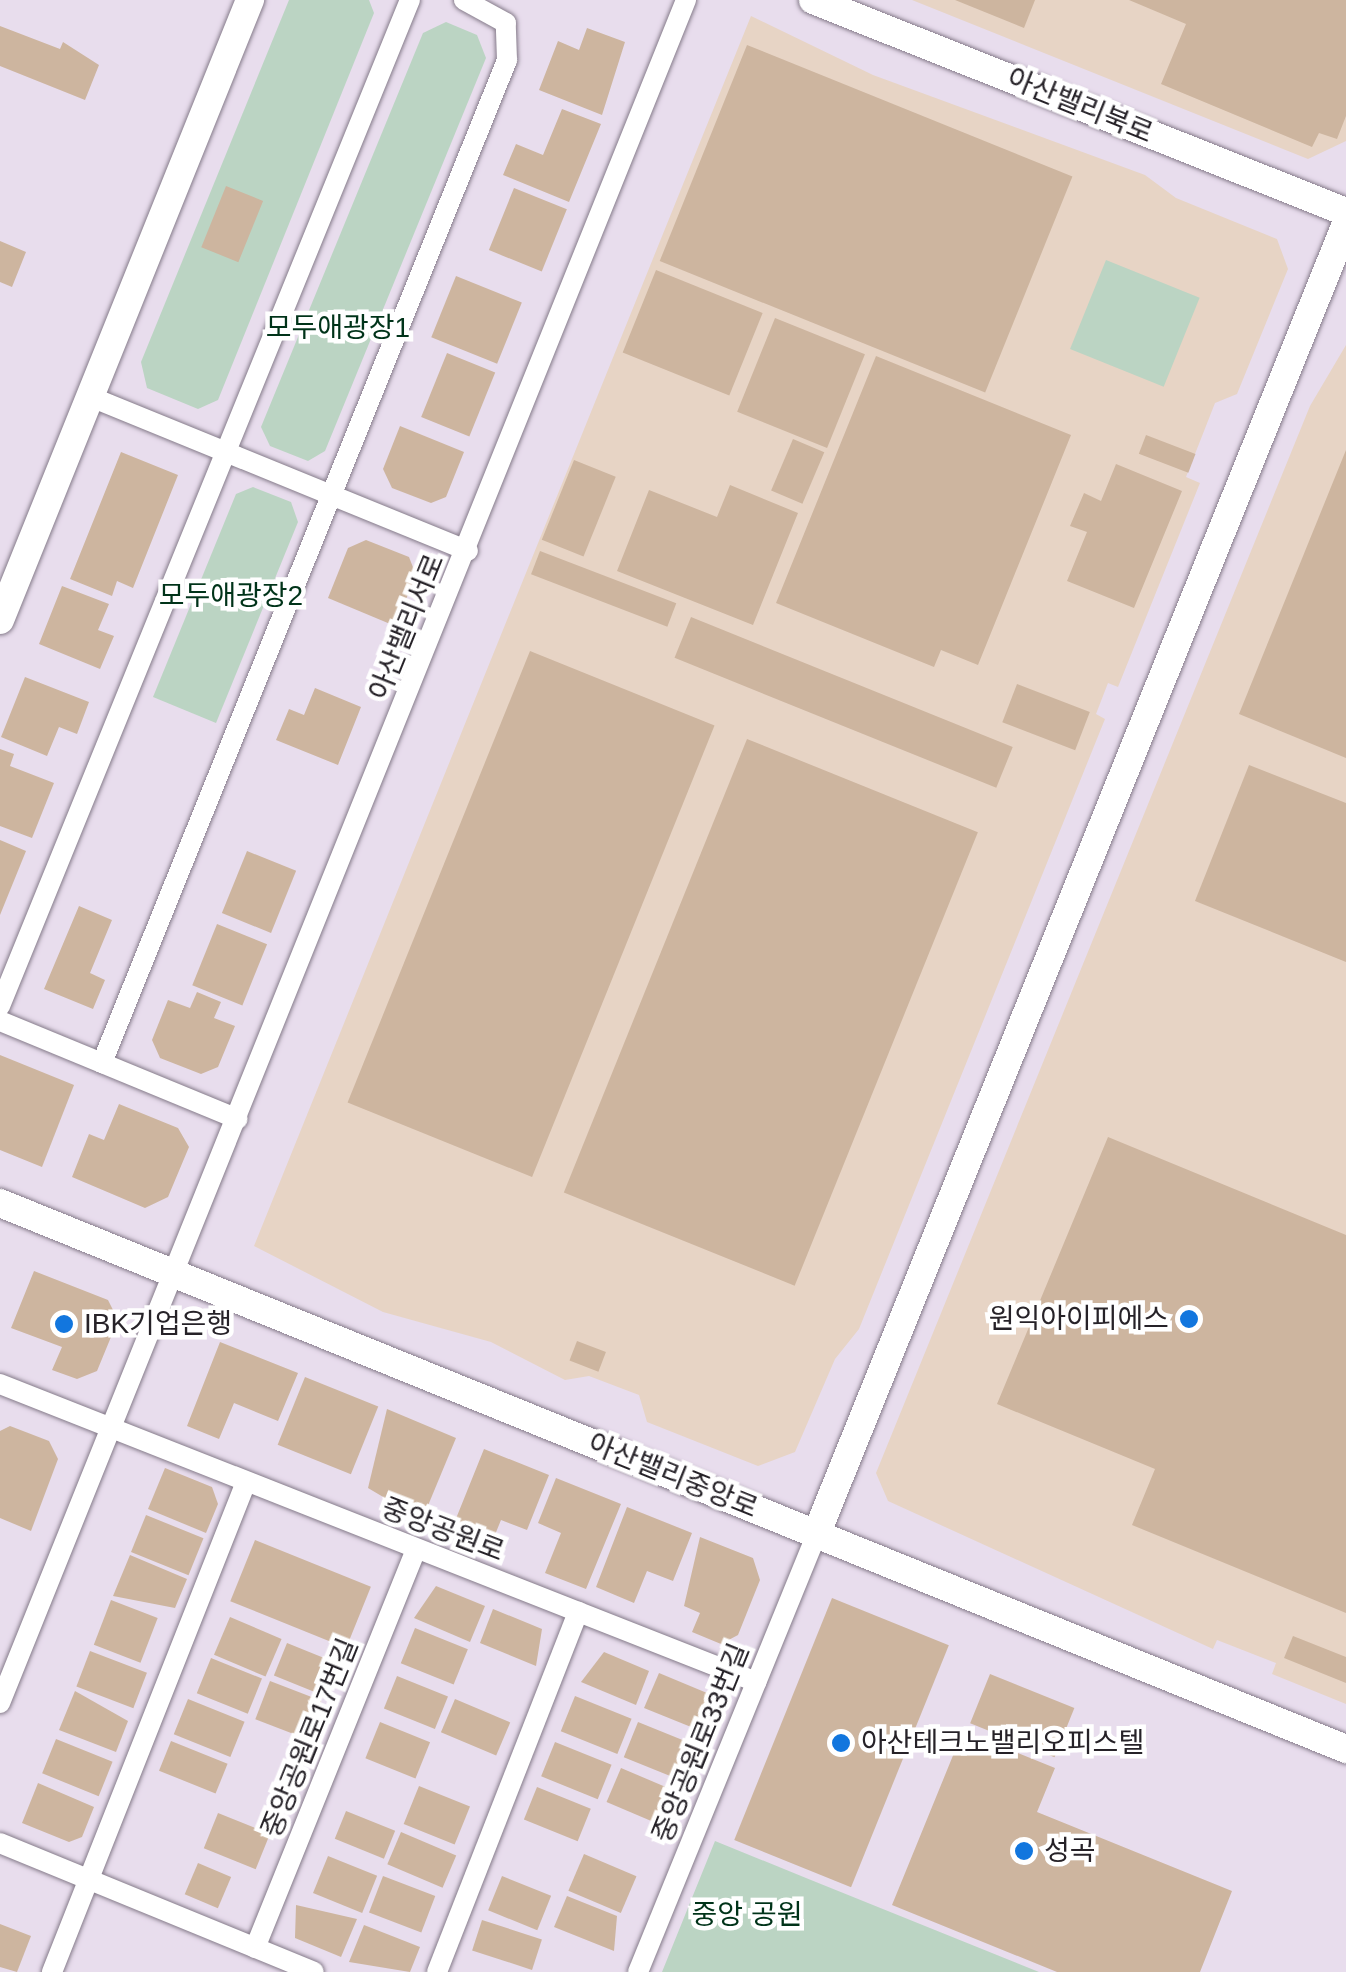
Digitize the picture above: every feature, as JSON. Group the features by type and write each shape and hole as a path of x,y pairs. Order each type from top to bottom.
{"street":[{"path":"0,620 250,0"},
{"path":"0,1006 410,0"},
{"path":"102,1063 507,60 506,23 464,0"},
{"name":"아산밸리서로","path":"174,1272 468,550 686,0"},
{"name":"아산밸리북로","path":"813,0 1346,212"},
{"path":"816,1534 1346,224"},
{"path":"90,396 468,550"},
{"path":"0,1021 238,1119"},
{"name":"아산밸리중앙로","path":"0,1203 1346,1749"},
{"path":"0,1703 174,1272"},
{"name":"중앙공원로","path":"0,1384 756,1682"},
{"path":"52,1972 246,1482"},
{"name":"중앙공원로33번길","path":"638,1972 816,1534"},
{"name":"중앙공원로17번길","path":"255,1948 416,1548"},
{"path":"437,1972 578,1612"},
{"path":"0,1843 314,1972"}],"shaded area":[{"path":"912,0 1346,0 1346,141 1308,159"},
{"path":"751,16 873,75 1145,175 1176,198 1277,239 1288,269 1237,394 1215,403 1186,477 1200,483 1118,687 1108,683 1096,714 1105,719 859,1329 835,1359 795,1452 758,1466 647,1422 639,1395 589,1376 565,1380 491,1342 383,1312 254,1246"},
{"path":"1346,345 1346,1704 1272,1674 1276,1663 1217,1640 1213,1649 888,1501 876,1473 1310,406"}],"green space":[{"path":"289,0 369,0 374,13 218,400 198,409 147,388 141,362"},
{"name":"모두애광장1","path":"446,22 477,35 486,58 325,451 308,461 270,446 261,427 423,33"},
{"path":"1106,260 1200,298 1164,387 1070,349"},
{"name":"모두애광장2","path":"253,487 291,502 298,522 216,723 153,697 236,494"},
{"name":"중앙 공원","path":"715,1841 806,1878 1039,1972 662,1972"}],"building":[{"path":"955,0 1035,0 1024,28"},
{"path":"1129,0 1346,0 1346,116 1337,139 1319,133 1312,147 1161,84 1186,24"},
{"path":"0,26 60,49 63,42 99,65 85,100 0,66"},
{"path":"587,28 625,42 602,115 539,90 558,41 579,50"},
{"path":"747,45 1072,176 985,393 660,261"},
{"path":"562,109 601,124 569,202 503,175 516,144 543,155"},
{"path":"226,186 263,201 238,262 201,247"},
{"path":"514,188 567,209 542,271 489,250"},
{"path":"0,241 26,252 12,287 0,282"},
{"path":"656,270 763,313 729,396 623,353"},
{"path":"456,276 522,303 497,364 431,337"},
{"path":"775,318 865,354 827,448 737,412"},
{"path":"447,353 495,372 469,436 421,417"},
{"path":"876,356 1071,435 978,665 941,650 934,667 776,603"},
{"path":"400,426 464,452 446,497 431,503 392,488 383,469"},
{"path":"1146,435 1195,454 1188,473 1139,454"},
{"path":"793,439 824,452 802,504 771,491"},
{"path":"1346,450 1346,758 1239,714"},
{"path":"121,452 178,475 133,588 117,581 112,596 70,579"},
{"path":"574,460 616,477 584,557 542,540"},
{"path":"1116,464 1182,491 1134,608 1067,581 1087,532 1070,526 1084,493 1101,501"},
{"path":"730,485 798,513 753,625 617,571 649,490 717,517"},
{"path":"366,540 409,557 416,575 395,626 328,598 348,548"},
{"path":"540,551 676,603 667,627 531,574"},
{"path":"62,586 109,604 98,630 114,636 100,669 39,644"},
{"path":"691,617 1013,747 996,788 675,658"},
{"path":"530,651 715,726 532,1177 348,1103"},
{"path":"25,677 89,702 77,734 59,727 47,756 1,737"},
{"path":"1017,684 1090,712 1075,750 1002,722"},
{"path":"315,688 361,707 338,765 276,740 289,709 304,715"},
{"path":"747,739 978,832 795,1286 564,1192"},
{"path":"0,749 14,754 10,766 54,783 32,838 0,826"},
{"path":"1249,765 1346,803 1346,962 1195,901"},
{"path":"0,840 26,851 0,915"},
{"path":"247,851 296,871 271,933 222,913"},
{"path":"79,906 112,920 90,973 105,980 93,1009 44,989"},
{"path":"217,924 267,944 242,1005 192,985"},
{"path":"197,992 221,1002 214,1018 235,1026 218,1067 201,1074 160,1058 152,1040 168,1000 190,1008"},
{"path":"0,1055 74,1085 42,1167 0,1150"},
{"path":"119,1104 178,1128 189,1147 168,1197 145,1208 72,1177 89,1134 104,1140"},
{"name":"원익아이피에스","path":"1108,1137 1346,1235 1346,1613 1132,1525 1155,1469 997,1404"},
{"name":"IBK기업은행","path":"34,1271 108,1300 118,1320 97,1371 77,1379 52,1370 62,1347 11,1328"},
{"path":"577,1341 606,1352 598,1372 569,1361"},
{"path":"220,1342 298,1373 278,1421 234,1403 219,1439 187,1426"},
{"path":"305,1377 378,1407 351,1474 278,1445"},
{"path":"387,1409 456,1438 422,1520 368,1488"},
{"path":"10,1426 49,1441 58,1459 31,1531 0,1518 0,1431"},
{"path":"484,1449 549,1475 527,1530 501,1520 490,1547 451,1531"},
{"path":"165,1468 212,1487 218,1504 206,1533 148,1509"},
{"path":"556,1478 621,1504 586,1589 545,1573 561,1533 538,1523"},
{"path":"627,1507 692,1533 673,1581 647,1571 634,1603 596,1587"},
{"path":"146,1515 203,1538 189,1575 131,1552"},
{"path":"700,1537 753,1558 760,1580 738,1635 721,1644 692,1632 700,1613 684,1606"},
{"path":"255,1540 371,1587 346,1648 230,1601"},
{"path":"130,1555 187,1579 175,1608 113,1596"},
{"path":"436,1586 485,1606 470,1642 414,1618"},
{"name":"아산테크노밸리오피스텔","path":"832,1598 949,1645 851,1887 734,1840"},
{"path":"111,1600 158,1618 140,1663 94,1645"},
{"path":"493,1609 542,1629 536,1666 480,1643"},
{"path":"230,1617 282,1639 266,1677 214,1655"},
{"path":"415,1628 468,1649 454,1685 401,1663"},
{"path":"1293,1636 1346,1657 1346,1683 1284,1658"},
{"path":"287,1643 335,1662 322,1695 274,1675"},
{"path":"90,1651 147,1673 133,1708 76,1686"},
{"path":"604,1652 649,1671 636,1705 581,1682"},
{"path":"211,1658 262,1679 248,1714 197,1693"},
{"path":"659,1673 707,1693 713,1703 701,1731 644,1708"},
{"path":"990,1674 1074,1708 1055,1757 970,1723"},
{"path":"397,1676 448,1697 435,1729 384,1708"},
{"path":"270,1681 321,1701 307,1739 255,1719"},
{"path":"75,1691 128,1721 116,1752 59,1730"},
{"path":"575,1696 632,1719 617,1754 561,1731"},
{"path":"188,1699 245,1722 230,1757 174,1734"},
{"path":"455,1699 510,1722 496,1756 441,1732"},
{"path":"380,1722 430,1742 415,1778 365,1758"},
{"path":"638,1722 695,1745 681,1780 624,1757"},
{"name":"성곡","path":"963,1731 1055,1768 1037,1812 1232,1891 1200,1972 1057,1972 892,1905"},
{"path":"56,1739 113,1762 99,1796 42,1773"},
{"path":"171,1741 228,1764 216,1794 159,1771"},
{"path":"555,1742 612,1765 598,1799 541,1776"},
{"path":"621,1768 678,1792 664,1826 607,1802"},
{"path":"38,1783 94,1807 82,1837 69,1842 22,1823"},
{"path":"419,1786 470,1807 455,1845 404,1824"},
{"path":"537,1787 591,1809 578,1841 524,1819"},
{"path":"346,1811 395,1831 384,1859 335,1839"},
{"path":"218,1813 270,1834 256,1869 204,1848"},
{"path":"401,1832 456,1855 443,1888 387,1864"},
{"path":"584,1854 636,1876 621,1913 568,1891"},
{"path":"328,1856 377,1876 362,1913 313,1893"},
{"path":"198,1863 231,1877 218,1908 185,1894"},
{"path":"383,1876 435,1896 421,1932 369,1912"},
{"path":"502,1876 551,1896 537,1930 488,1910"},
{"path":"567,1896 617,1916 614,1951 554,1927"},
{"path":"296,1905 357,1919 341,1957 295,1938"},
{"path":"482,1920 542,1939 532,1970 472,1950"},
{"path":"0,1924 31,1936 17,1972 0,1967"},
{"path":"364,1925 420,1947 410,1972 349,1962"}],"place":[{"name":"원익아이피에스","path":"1189,1319"},
{"name":"IBK기업은행","path":"64,1324"},
{"name":"아산테크노밸리오피스텔","path":"841,1743"},
{"name":"성곡","path":"1024,1851"}]}
